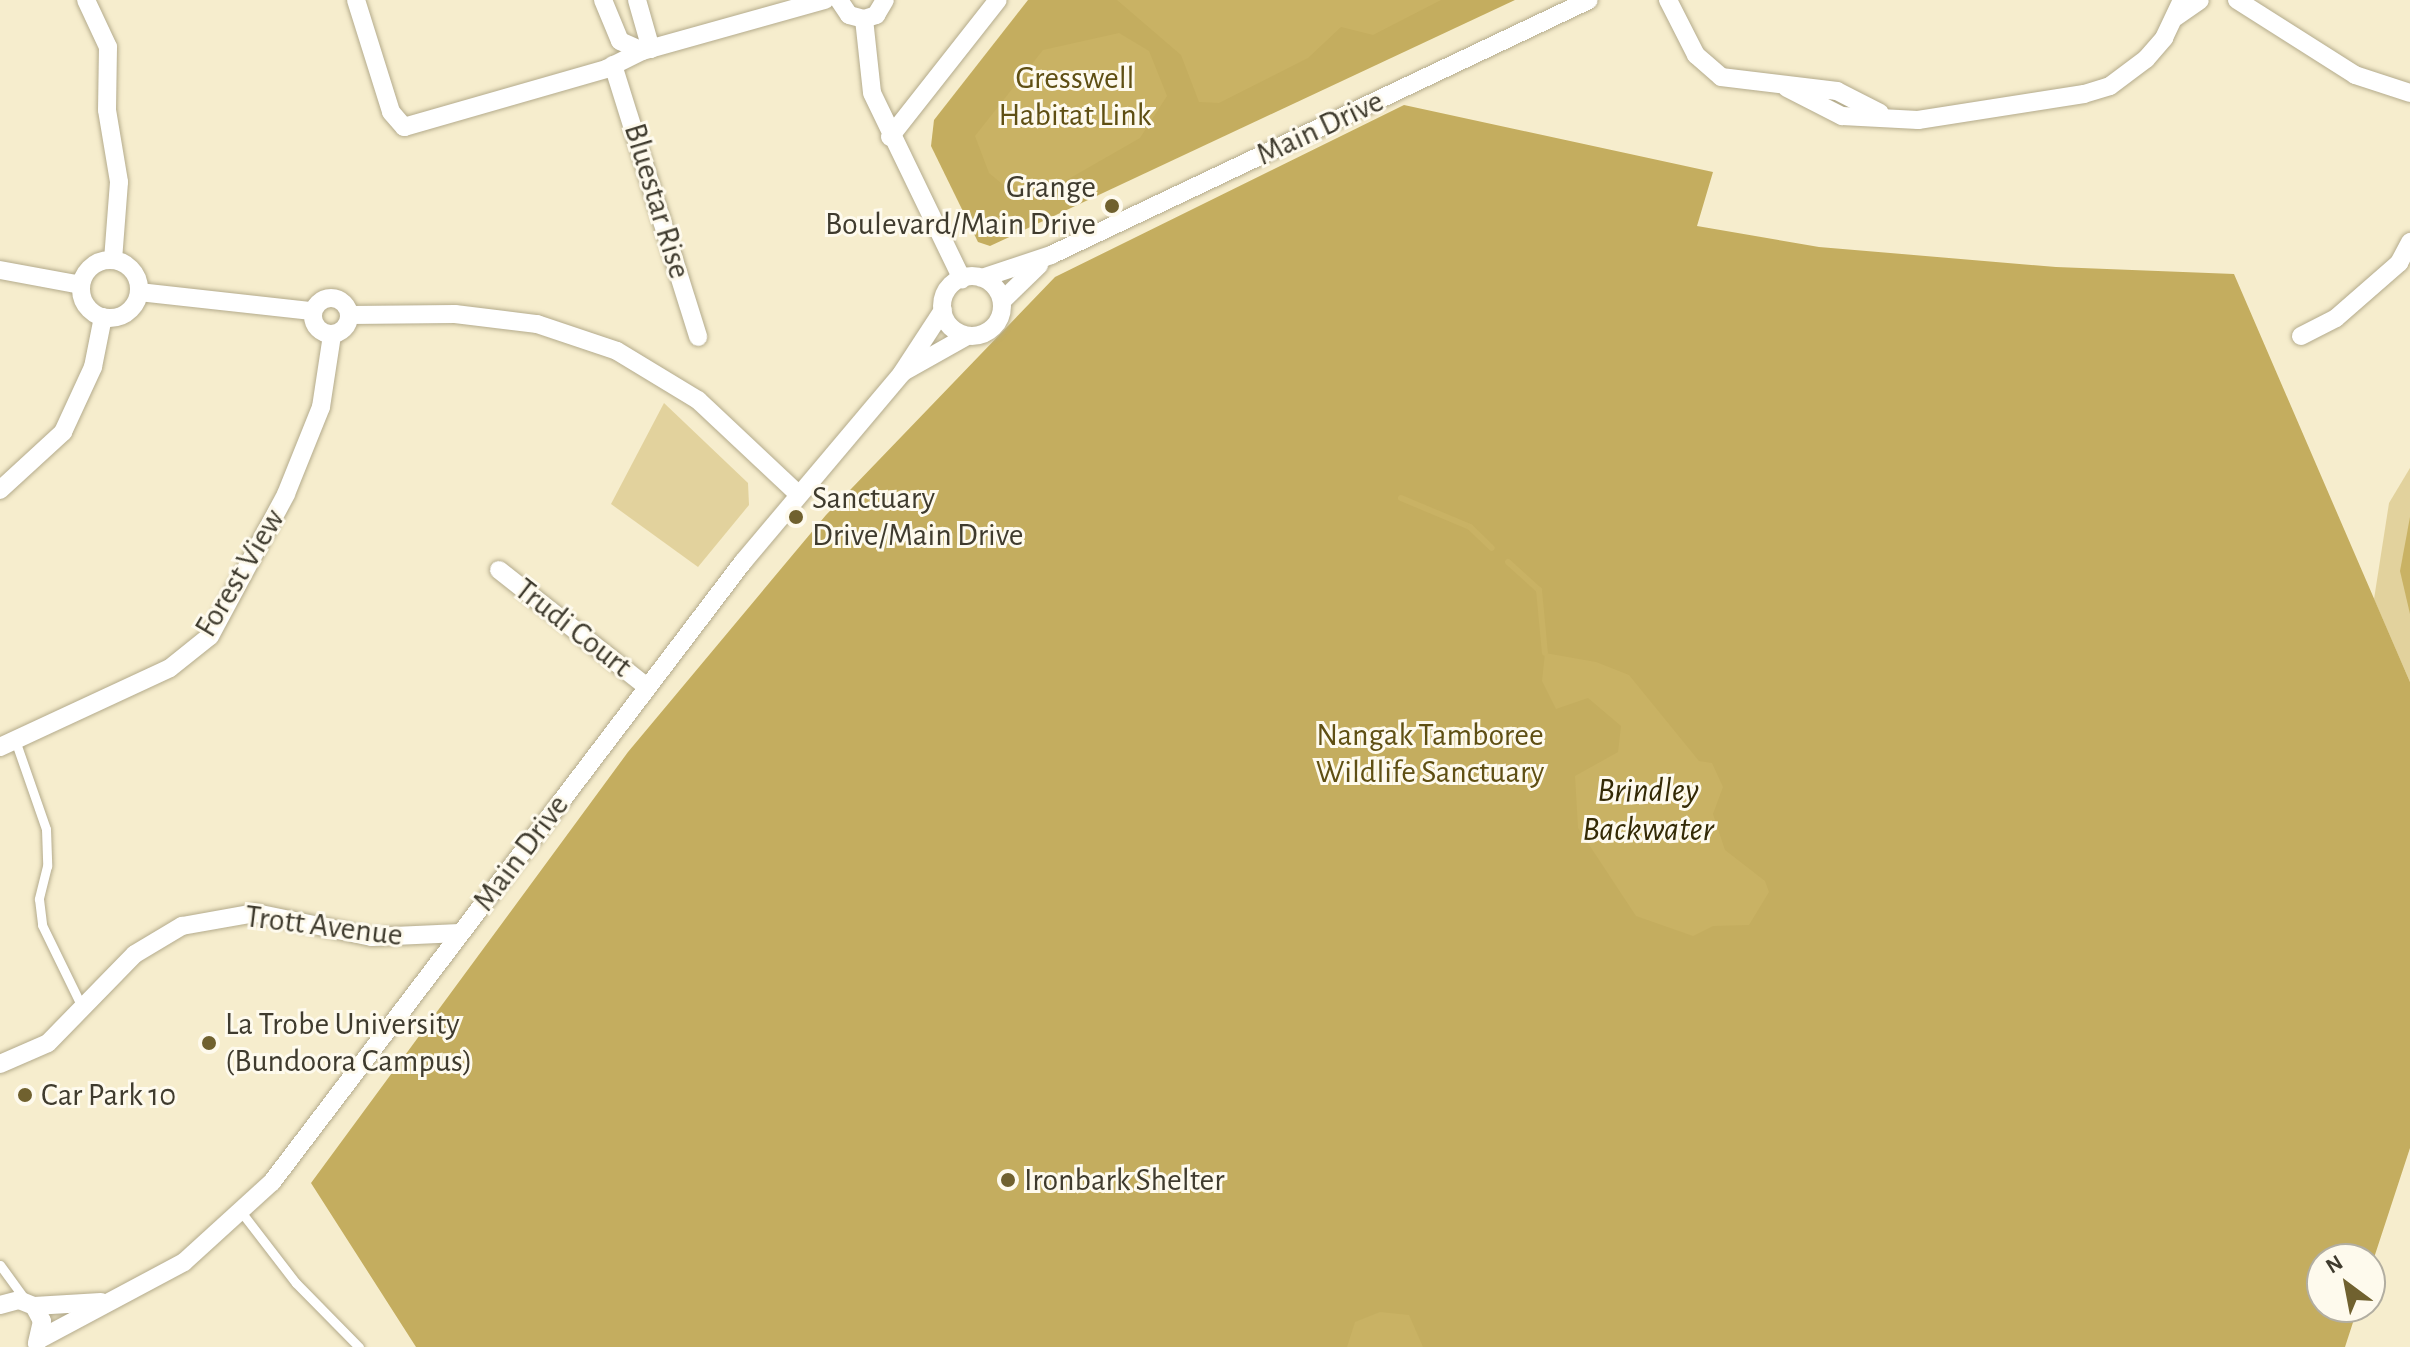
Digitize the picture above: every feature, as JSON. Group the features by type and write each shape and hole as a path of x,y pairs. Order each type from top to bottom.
{"street":[{"path":"86,0 108,47 107,110 119,182 113,260"},
{"path":"356,0 391,112 404,127 613,65 646,50 825,0"},
{"path":"603,0 620,41 646,50"},
{"path":"637,0 646,50"},
{"path":"839,0 849,15 864,19 876,15 885,0"},
{"path":"890,137 998,0"},
{"name":"Main Drive","path":"982,278 1051,255 1589,0"},
{"path":"1668,0 1707,68 1734,82 1787,88 1826,112 1948,118 2110,86 2146,59 2179,9 2200,0"},
{"path":"2237,0 2355,75 2410,93"},
{"path":"864,19 872,93 890,137 962,279"},
{"name":"Bluestar Rise","path":"613,65 698,337"},
{"path":"2301,336 2336,318 2399,263 2410,242"},
{"name":"Main Drive","path":"1002,301 1051,255"},
{"path":"113,260 131,269 139,292 121,315 103,317 86,306 81,285 91,267 113,260"},
{"path":"0,270 81,285"},
{"path":"982,278 995,287 1002,301 993,328 967,336 950,327 943,310 947,291 962,279 982,278"},
{"path":"139,292 312,311"},
{"path":"333,298 345,303 350,315 345,328 332,335 316,326 312,311 321,300 333,298"},
{"name":"Main Drive","path":"37,1344 184,1262 242,1213 306,1143 460,933 647,687 798,494 902,373 943,310"},
{"path":"350,315 455,314 537,324 617,351 698,400 798,494"},
{"path":"0,490 63,432 93,367 103,317"},
{"name":"Forest View","path":"7,744 170,668 210,636 286,494 321,407 332,335"},
{"name":"Main Drive","path":"902,373 967,336"},
{"name":"Trudi Court","path":"499,570 647,687"},
{"name":"Trott Avenue","path":"0,1064 35,1051 85,1011 156,937 214,918 256,913 396,938 460,933"},
{"name":"Main Drive","path":"0,1305 112,1300"},
{"path":"30,1304 42,1321 37,1344"}],"lane":[{"path":"7,744 46,829 47,866 39,899 42,925 85,1011"},
{"path":"242,1213 296,1283 359,1347"},
{"path":"0,1265 30,1304"}],"shaded area":[{"path":"664,403 748,483 749,505 698,567 611,504"},
{"path":"2410,468 2410,682 2374,599 2389,503"}],"green space":[{"name":"Gresswell Habitat Link","path":"1028,0 1515,0 990,246 978,242 931,146 934,120"},
{"name":"Nangak Tamboree Wildlife Sanctuary","path":"1404,105 1713,172 1697,226 1819,247 2056,267 2234,274 2410,682 2410,1148 2379,1243 2306,1243 2306,1323 2353,1323 2345,1347 416,1347 311,1183 628,752 826,515 1055,277"}],"water":[{"path":"1117,0 1441,0 1373,35 1341,27 1308,58 1219,103 1199,102 1181,55"},
{"path":"1119,33 1149,51 1167,96 1140,138 1065,181 1007,188 989,173 975,136 1043,50"},
{"path":"2410,517 2410,614 2400,571"},
{"name":"Brindley Backwater","path":"1545,653 1596,662 1629,675 1699,761 1712,763 1723,787 1713,814 1725,850 1765,881 1769,892 1749,925 1713,926 1693,936 1636,916 1578,828 1575,776 1618,752 1621,726 1588,698 1556,709 1542,681"},
{"path":"1380,1312 1409,1315 1423,1347 1347,1347 1355,1322"}],"waterway":[{"path":"1401,498 1470,527 1492,548"},
{"path":"1508,562 1539,590 1545,653"}],"place":[{"name":"Grange Boulevard/Main Drive","path":"1112,206"},
{"name":"Sanctuary Drive/Main Drive","path":"796,517"},
{"name":"La Trobe University (Bundoora Campus)","path":"209,1043"},
{"name":"Car Park 10","path":"25,1095"},
{"name":"Ironbark Shelter","path":"1008,1180"}]}
